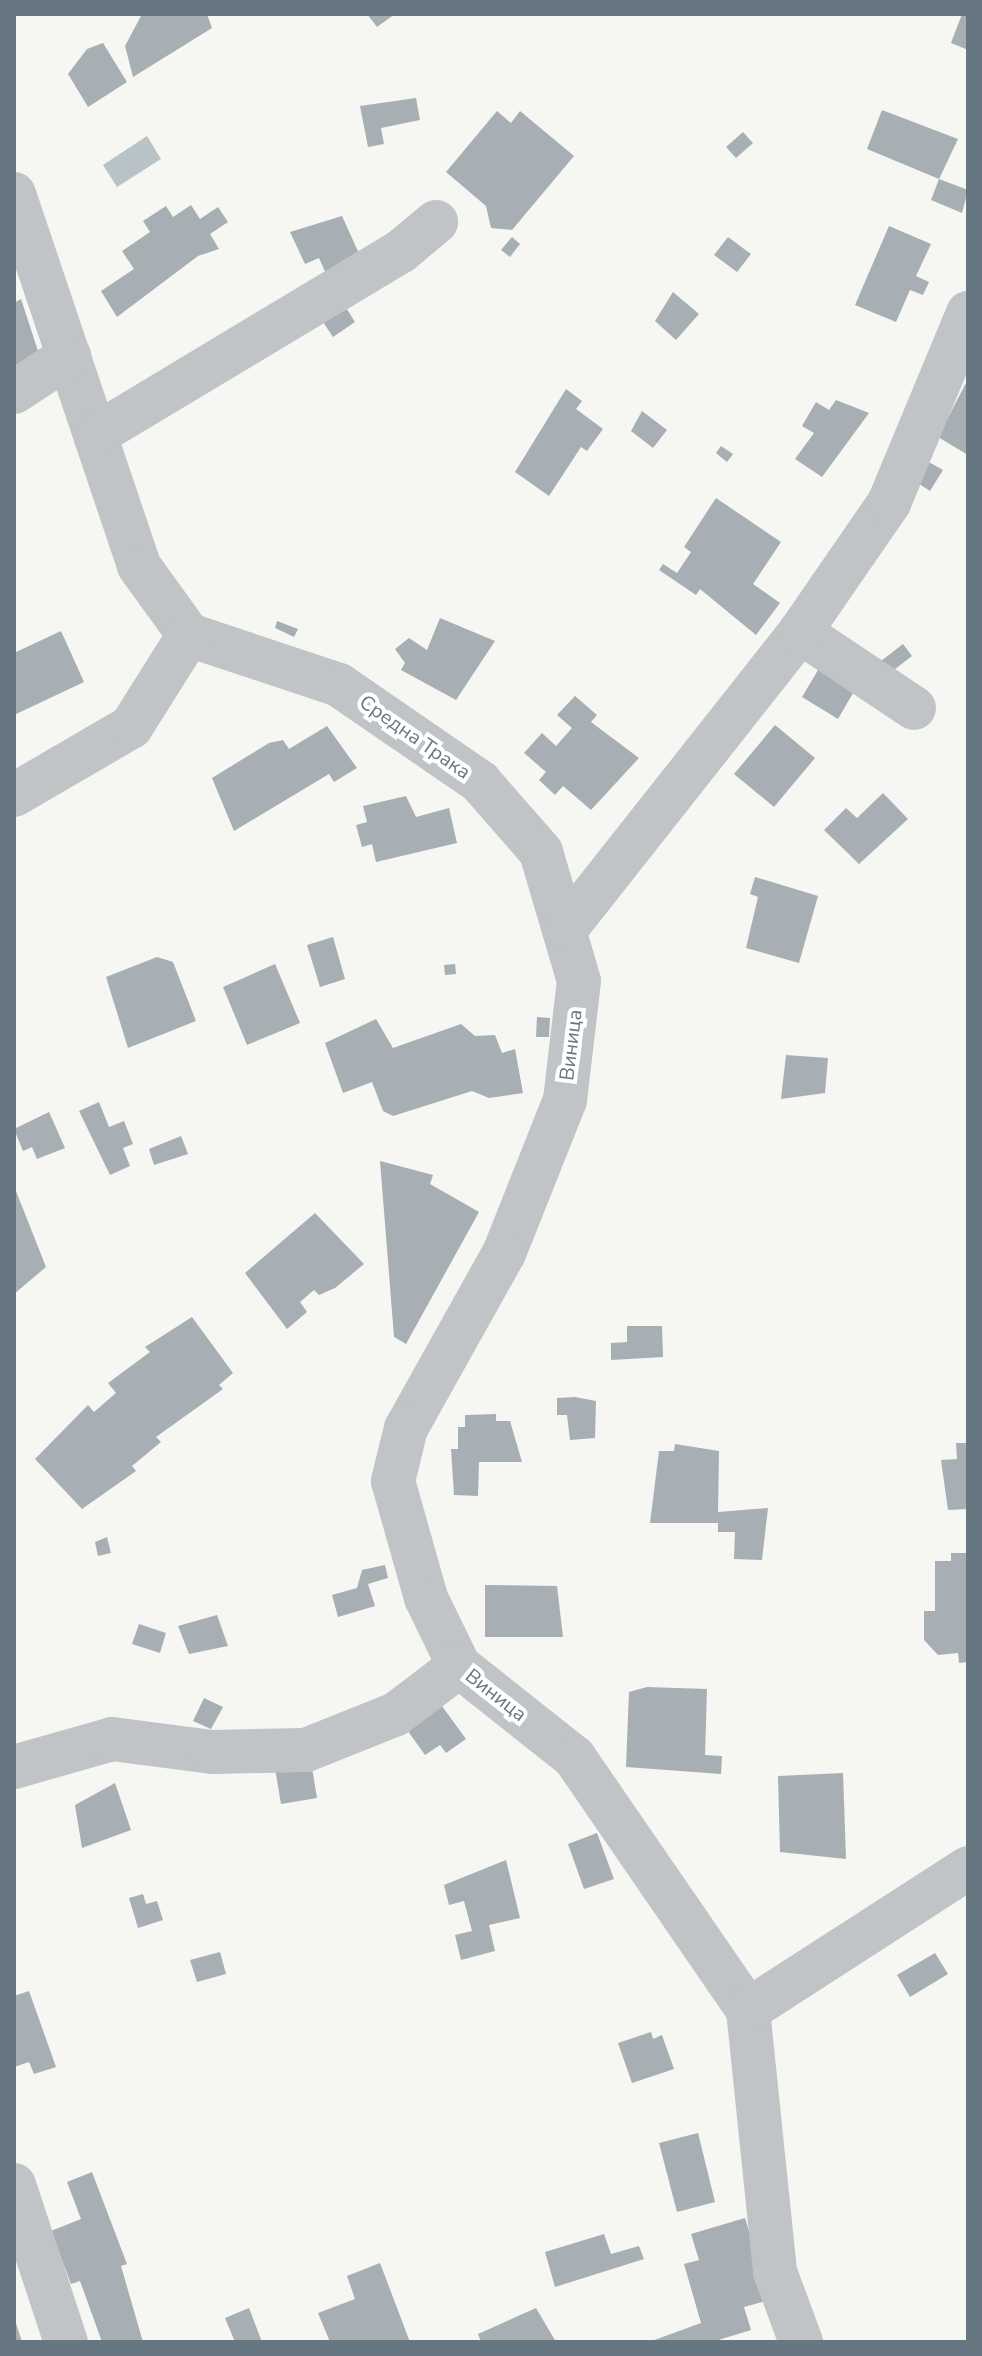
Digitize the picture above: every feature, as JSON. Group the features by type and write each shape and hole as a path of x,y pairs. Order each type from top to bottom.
{"street":[{"path":"14,194 139,566 189,635 131,727 14,795"},
{"path":"95,435 400,252 436,222"},
{"path":"568,926 800,632 889,503 968,313"},
{"path":"14,392 69,356"},
{"path":"800,632 914,708"},
{"name":"Средна Трака","path":"189,635 339,685 480,782 541,852 568,926"},
{"name":"Виница","path":"568,926 579,981 565,1100 504,1253 406,1428 393,1481 426,1598 459,1666 574,1757 748,2010 775,2272 801,2342"},
{"path":"14,1767 112,1739 212,1752 306,1750 396,1714 459,1666"},
{"path":"748,2010 968,1868"},
{"path":"14,2185 66,2342"}],"shaded area":[{"path":"147,136 161,159 117,187 103,165"}],"building":[{"path":"142,14 207,14 212,28 133,77 125,46"},
{"path":"367,14 395,14 377,27"},
{"path":"962,14 968,14 968,50 951,43"},
{"path":"103,43 127,82 88,107 68,74 87,49"},
{"path":"416,98 420,120 381,128 384,144 368,147 360,106"},
{"path":"882,110 958,139 939,179 867,149"},
{"path":"497,111 511,123 520,111 574,156 512,230 491,228 486,206 446,172"},
{"path":"743,132 753,143 736,158 726,147"},
{"path":"939,179 968,190 962,213 931,200"},
{"path":"191,205 200,219 218,207 228,222 210,234 219,249 198,256 117,317 101,291 134,269 122,251 150,232 143,221 166,206 173,217"},
{"path":"342,216 362,260 327,276 319,258 305,264 290,232"},
{"path":"889,226 931,244 916,276 929,282 923,295 910,290 896,322 855,305"},
{"path":"512,237 520,244 510,257 501,250"},
{"path":"728,237 751,254 737,272 714,255"},
{"path":"673,292 699,314 676,340 655,321"},
{"path":"340,298 355,322 333,337 317,313"},
{"path":"21,299 39,354 14,372 14,303"},
{"path":"968,379 968,455 938,437"},
{"path":"566,389 582,401 576,409 603,429 587,451 581,447 549,496 515,472"},
{"path":"836,400 869,413 822,477 795,459 814,433 802,426 816,402 829,410"},
{"path":"642,411 667,430 653,448 631,431"},
{"path":"721,446 733,454 727,462 716,453"},
{"path":"918,456 943,470 930,491 905,475"},
{"path":"716,498 781,542 753,584 780,603 756,635 700,589 696,595 659,570 663,564 677,573 691,552 684,547"},
{"path":"440,618 495,641 456,700 401,670 405,663 395,649 409,638 427,650"},
{"path":"277,621 298,629 294,637 275,628"},
{"path":"61,631 84,682 14,715 14,653"},
{"path":"903,644 912,656 890,673 881,661"},
{"path":"824,660 860,681 838,719 802,697"},
{"path":"575,696 597,715 591,722 639,758 591,810 563,786 555,795 539,780 546,772 524,753 542,733 556,746 572,728 557,715"},
{"path":"775,725 815,758 774,807 734,774"},
{"path":"327,726 357,768 334,782 329,774 234,831 212,778 269,743 283,740 289,749"},
{"path":"883,793 908,819 859,864 824,830 846,808 857,818"},
{"path":"406,796 416,817 449,808 457,843 376,862 372,844 362,847 356,825 367,822 363,806"},
{"path":"755,877 818,896 799,963 746,948 758,897 750,894"},
{"path":"333,937 345,979 320,987 307,945"},
{"path":"157,957 173,962 196,1021 128,1048 106,977"},
{"path":"275,964 300,1023 247,1045 223,987"},
{"path":"455,964 456,974 445,975 444,965"},
{"path":"537,1017 550,1018 549,1037 536,1037"},
{"path":"376,1019 393,1048 461,1024 475,1036 495,1035 502,1053 515,1049 523,1093 489,1098 472,1091 393,1116 383,1111 372,1082 343,1093 325,1043"},
{"path":"786,1055 828,1058 825,1093 781,1099"},
{"path":"99,1102 109,1127 124,1121 133,1144 123,1148 130,1166 110,1175 79,1111"},
{"path":"49,1112 65,1148 37,1159 32,1147 23,1151 14,1129"},
{"path":"181,1136 188,1154 154,1165 149,1149"},
{"path":"380,1161 433,1175 430,1184 479,1212 406,1344 394,1337"},
{"path":"14,1186 46,1267 14,1294"},
{"path":"315,1213 364,1264 335,1288 319,1295 314,1290 300,1302 307,1312 287,1329 245,1273"},
{"path":"192,1317 233,1373 219,1385 223,1389 156,1437 161,1442 132,1466 136,1471 82,1509 35,1459 88,1405 94,1412 116,1393 108,1383 150,1352 145,1347"},
{"path":"627,1326 662,1326 663,1357 611,1360 611,1343 627,1342"},
{"path":"557,1398 596,1401 595,1438 570,1440 567,1415 557,1415"},
{"path":"496,1414 496,1421 510,1421 522,1462 479,1462 478,1496 454,1495 451,1449 458,1449 458,1427 465,1427 465,1415"},
{"path":"956,1443 968,1443 968,1509 948,1510 941,1460 957,1459"},
{"path":"675,1444 719,1451 718,1512 768,1508 762,1560 734,1559 735,1532 718,1532 718,1523 650,1523 659,1451 674,1451"},
{"path":"107,1537 111,1553 98,1556 95,1542"},
{"path":"951,1553 968,1553 968,1662 959,1663 958,1653 938,1655 924,1640 924,1611 935,1611 935,1561 951,1561"},
{"path":"385,1565 388,1578 368,1584 375,1606 338,1617 332,1595 357,1588 362,1570"},
{"path":"485,1585 557,1586 563,1637 485,1637"},
{"path":"217,1615 228,1646 189,1654 178,1626"},
{"path":"139,1624 166,1633 160,1653 132,1644"},
{"path":"647,1687 707,1689 705,1755 722,1756 721,1774 626,1767 629,1692"},
{"path":"204,1698 223,1707 211,1729 193,1721"},
{"path":"439,1702 466,1739 446,1753 440,1745 425,1755 405,1727"},
{"path":"311,1762 317,1798 281,1804 275,1768"},
{"path":"843,1773 846,1859 780,1852 778,1776"},
{"path":"115,1783 131,1830 82,1848 75,1805"},
{"path":"597,1833 614,1879 584,1889 568,1844"},
{"path":"506,1860 520,1918 489,1925 495,1951 461,1960 455,1935 472,1931 464,1901 449,1905 444,1885"},
{"path":"143,1894 146,1904 157,1901 163,1920 138,1928 129,1898"},
{"path":"220,1952 226,1974 197,1982 190,1960"},
{"path":"935,1953 948,1974 910,1997 897,1975"},
{"path":"29,1991 56,2067 34,2074 29,2062 14,2067 14,1996"},
{"path":"651,2032 653,2039 662,2035 674,2069 632,2083 618,2043"},
{"path":"698,2133 715,2202 677,2212 659,2143"},
{"path":"92,2172 127,2264 121,2266 143,2342 102,2342 80,2281 71,2284 51,2231 81,2219 67,2182"},
{"path":"745,2218 770,2300 744,2307 751,2330 712,2342 649,2342 701,2323 684,2264 699,2260 691,2234"},
{"path":"604,2234 611,2254 639,2246 644,2259 555,2287 545,2252"},
{"path":"380,2263 410,2342 330,2342 318,2313 355,2299 347,2276"},
{"path":"249,2308 262,2342 235,2342 225,2318"},
{"path":"536,2308 556,2342 481,2342 478,2334"},
{"path":"15,2320 22,2342 14,2342"}]}
